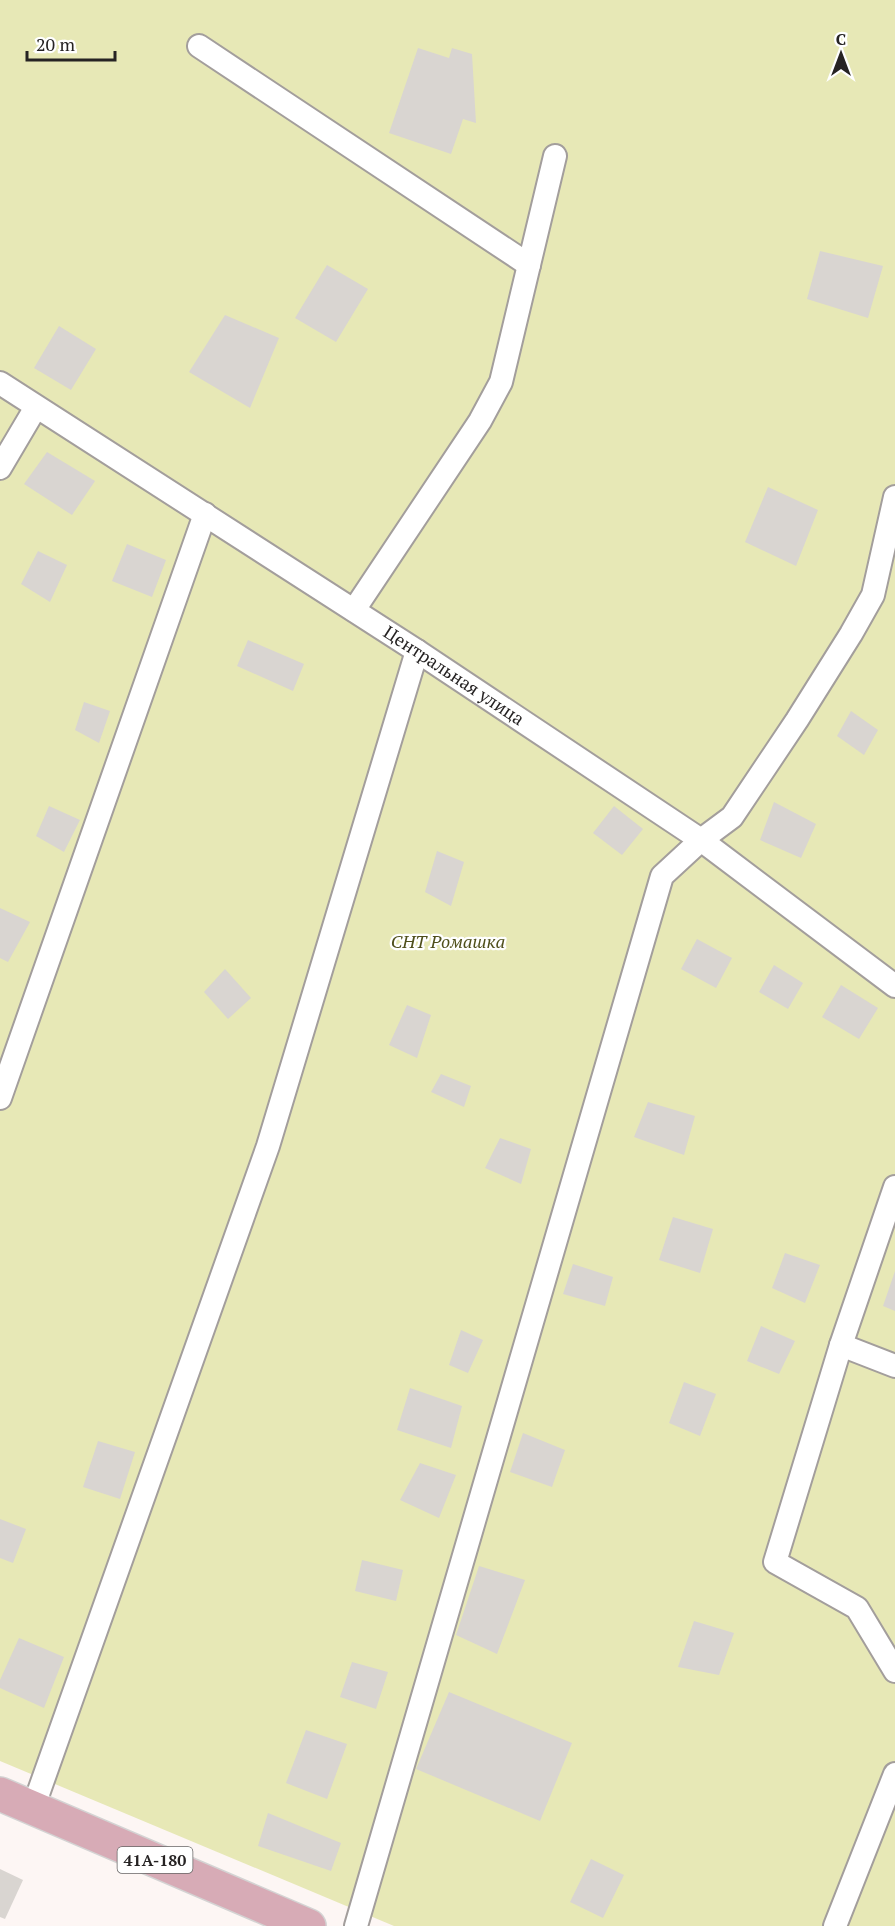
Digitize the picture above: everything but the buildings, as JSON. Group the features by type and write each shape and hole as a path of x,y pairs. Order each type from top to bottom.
{"main road":[{"name":"41А-180","path":"0,1794 309,1926"}],"street":[{"path":"199,46 529,265"},
{"path":"354,610 480,421 501,381 555,156"},
{"name":"Центральная улица","path":"0,383 417,651 701,840 895,986"},
{"path":"0,468 36,407"},
{"path":"356,1926 662,876 701,840 732,817 851,634 873,595 895,497"},
{"path":"0,1098 205,514"},
{"path":"33,1808 268,1146 417,651"},
{"path":"895,1187 840,1345 775,1562 857,1608 895,1671"},
{"path":"840,1345 895,1366"},
{"path":"835,1926 895,1774"}],"green space":[{"name":"СНТ Ромашка","path":"0,0 895,0 895,1926 394,1926 0,1761"}]}
